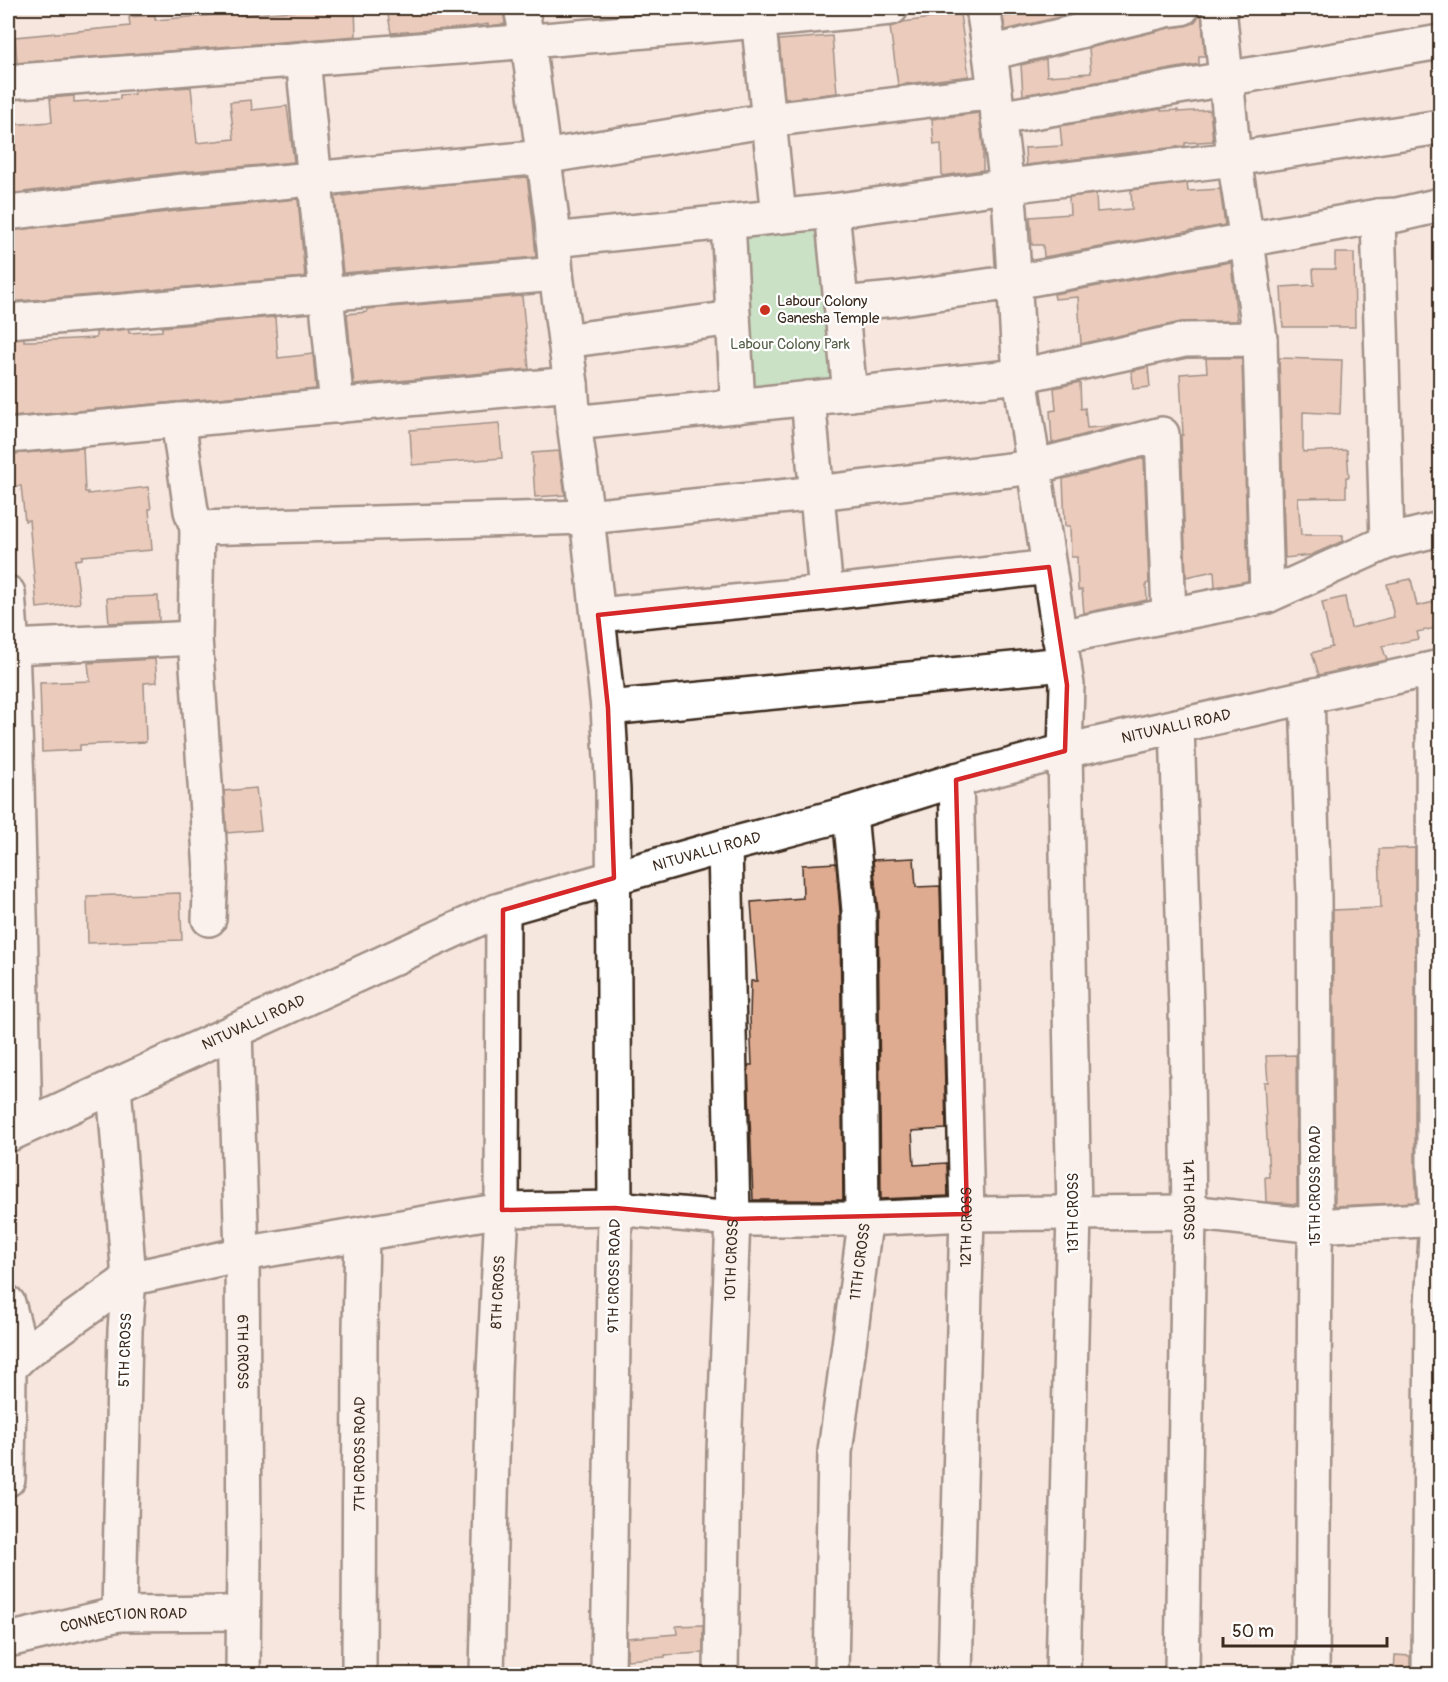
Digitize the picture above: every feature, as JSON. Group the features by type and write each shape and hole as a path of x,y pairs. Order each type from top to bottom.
{"street":[{"name":"9TH CROSS ROAD","path":"521,8 528,42 556,274 572,384 574,423 608,708 613,790 615,1208 608,1674"},
{"path":"8,82 528,42 758,14 891,8"},
{"name":"13TH CROSS","path":"983,8 1010,210 1020,376 1067,685 1065,751 1074,1212 1063,1674"},
{"path":"990,53 1182,8"},
{"path":"1219,8 1234,159 1260,339 1267,596"},
{"path":"758,14 779,216"},
{"path":"8,213 174,192 543,157 769,120 997,105 1225,78 1440,42"},
{"path":"303,59 338,406"},
{"path":"553,240 832,211 1007,186 1234,159 1440,127"},
{"path":"841,304 895,299 1014,282 1378,216 1397,215 1440,205"},
{"path":"832,211 850,394"},
{"path":"1378,216 1387,542"},
{"path":"728,222 738,405"},
{"path":"8,321 556,274"},
{"path":"565,341 733,318"},
{"path":"574,423 1020,376 1185,340 1260,339"},
{"path":"8,436 572,384"},
{"path":"808,398 826,593"},
{"path":"178,420 191,511 197,528 195,638 211,870 209,919"},
{"path":"197,528 587,517 817,494 1034,467 1162,434 1169,615"},
{"path":"608,708 1062,650 1169,615 1267,596 1387,542 1440,529"},
{"path":"598,615 826,593 1049,567"},
{"path":"8,593 12,647 16,1131"},
{"path":"12,647 195,638"},
{"path":"1429,1674 1432,1305 1439,1220 1434,1169 1437,668"},
{"name":"NITUVALLI ROAD","path":"16,1131 496,911 1065,751 1437,668"},
{"name":"15TH CROSS ROAD","path":"1306,697 1314,897 1316,1226 1312,1674"},
{"name":"14TH CROSS","path":"1177,726 1186,1007 1189,1212 1182,1674"},
{"name":"12TH CROSS","path":"955,1674 967,1214 956,780"},
{"name":"11TH CROSS","path":"831,1674 835,1452 865,1223 862,1219 859,911 850,813"},
{"name":"10TH CROSS","path":"721,1674 724,1452 733,1219 725,846"},
{"name":"8TH CROSS","path":"487,1674 494,1371 502,1210 503,910"},
{"name":"6TH CROSS","path":"235,1031 242,1254 243,1674"},
{"name":"5TH CROSS","path":"114,1086 129,1279 125,1330 119,1614"},
{"path":"8,1479 9,1368 15,1357 129,1279 242,1254 502,1210 615,1208 733,1219 862,1219 967,1214 1189,1212 1316,1226 1439,1220"},
{"name":"7TH CROSS ROAD","path":"359,1674 362,1234"},
{"path":"8,1303 15,1357"},
{"name":"CONNECTION ROAD","path":"8,1640 119,1614 243,1613"}],"highlighted area":[{"path":"1049,567 1067,685 1065,751 956,780 967,1214 733,1219 615,1208 502,1210 503,910 614,878 608,708 598,615"}],"green space":[{"name":"Labour Colony Park","path":"832,211 850,394 738,406 728,222"}],"building":[{"path":"295,8 355,8 356,36 17,63 15,37 130,26 129,17 155,15 155,20 295,11"},
{"path":"387,8 503,8 505,24 391,33"},
{"path":"1073,8 1097,8 1005,30 1003,16 1073,11"},
{"path":"1201,8 1205,56 1199,56 1199,64 1023,95 1021,65 1046,59 1047,76 1091,73 1089,48 1194,23"},
{"path":"960,14 969,76 898,85 890,27 903,22"},
{"path":"832,36 837,93 785,99 779,40"},
{"path":"191,87 197,143 234,139 230,102 251,100 252,110 287,106 294,162 172,173 8,194 8,125 52,122 50,98 74,96 74,102 120,99 120,95 134,94 134,91"},
{"path":"1161,109 1161,111 1178,110 1178,112 1210,110 1213,141 1026,165 1025,148 1062,146 1060,126"},
{"path":"979,113 983,170 942,176 941,144 934,145 932,119"},
{"path":"527,177 536,257 343,273 335,197"},
{"path":"1187,183 1188,191 1220,189 1225,225 1044,257 1043,245 1032,245 1030,217 1070,214 1069,197 1096,194 1097,212 1132,209 1131,190"},
{"path":"298,199 305,277 8,302 8,231"},
{"path":"1335,253 1354,253 1355,327 1283,327 1281,287 1314,285 1313,269 1335,269"},
{"path":"1231,262 1237,321 1181,322 1081,344 1078,297 1055,299 1054,294"},
{"path":"522,296 529,369 354,385 347,314 367,312 367,309"},
{"path":"275,317 278,358 313,354 316,389 12,417 10,392 8,392 8,339 24,338 24,341 31,341 96,338 96,332 128,329 129,333 162,331 162,327"},
{"path":"1206,358 1242,358 1248,581 1215,587 1214,571 1186,577 1180,374 1207,372"},
{"path":"1279,358 1342,360 1340,414 1303,412 1303,452 1347,450 1349,477 1346,477 1346,497 1298,498 1301,535 1343,535 1343,541 1311,555 1285,558"},
{"path":"1148,367 1150,387 1133,389 1132,371"},
{"path":"1080,382 1081,409 1085,408 1087,428 1122,425 1052,443 1050,411 1056,410 1054,388"},
{"path":"499,423 502,458 412,465 410,430"},
{"path":"83,448 85,492 88,494 148,487 152,550 82,556 82,559 75,560 80,603 37,608 29,520 25,521 21,486 13,486 12,454"},
{"path":"559,451 565,495 535,497 532,453"},
{"path":"1144,458 1149,583 1146,584 1147,600 1084,613 1082,590 1078,590 1077,557 1071,557 1070,526 1065,526 1063,479"},
{"path":"1411,579 1417,606 1434,602 1440,627 1417,632 1419,639 1382,646 1387,660 1319,675 1312,653 1332,647 1322,602 1345,597 1351,628 1394,617 1387,584"},
{"path":"158,596 159,621 109,623 107,598"},
{"path":"155,659 157,682 144,683 146,742 80,745 80,750 42,752 40,683 90,681 88,663"},
{"path":"256,788 261,830 227,833 224,791"},
{"path":"1415,848 1415,1169 1417,1202 1335,1206 1333,910 1381,908 1379,849"},
{"path":"914,858 916,887 940,886 946,1129 912,1131 914,1165 947,1163 948,1196 881,1199 878,911 873,860"},
{"path":"836,863 840,912 843,1200 753,1200 748,1065 752,1065 751,981 757,981 751,902 803,898 802,865"},
{"path":"180,893 182,940 88,943 87,896"},
{"path":"1296,1055 1297,1204 1266,1202 1265,1177 1269,1177 1264,1082 1268,1082 1266,1056"},
{"path":"703,1625 703,1653 627,1660 627,1638 677,1634 676,1626"},
{"path":"1395,1655 1410,1656 1410,1674 1394,1674"}],"place":[{"name":"Labour Colony Ganesha Temple","path":"765,310"}]}
